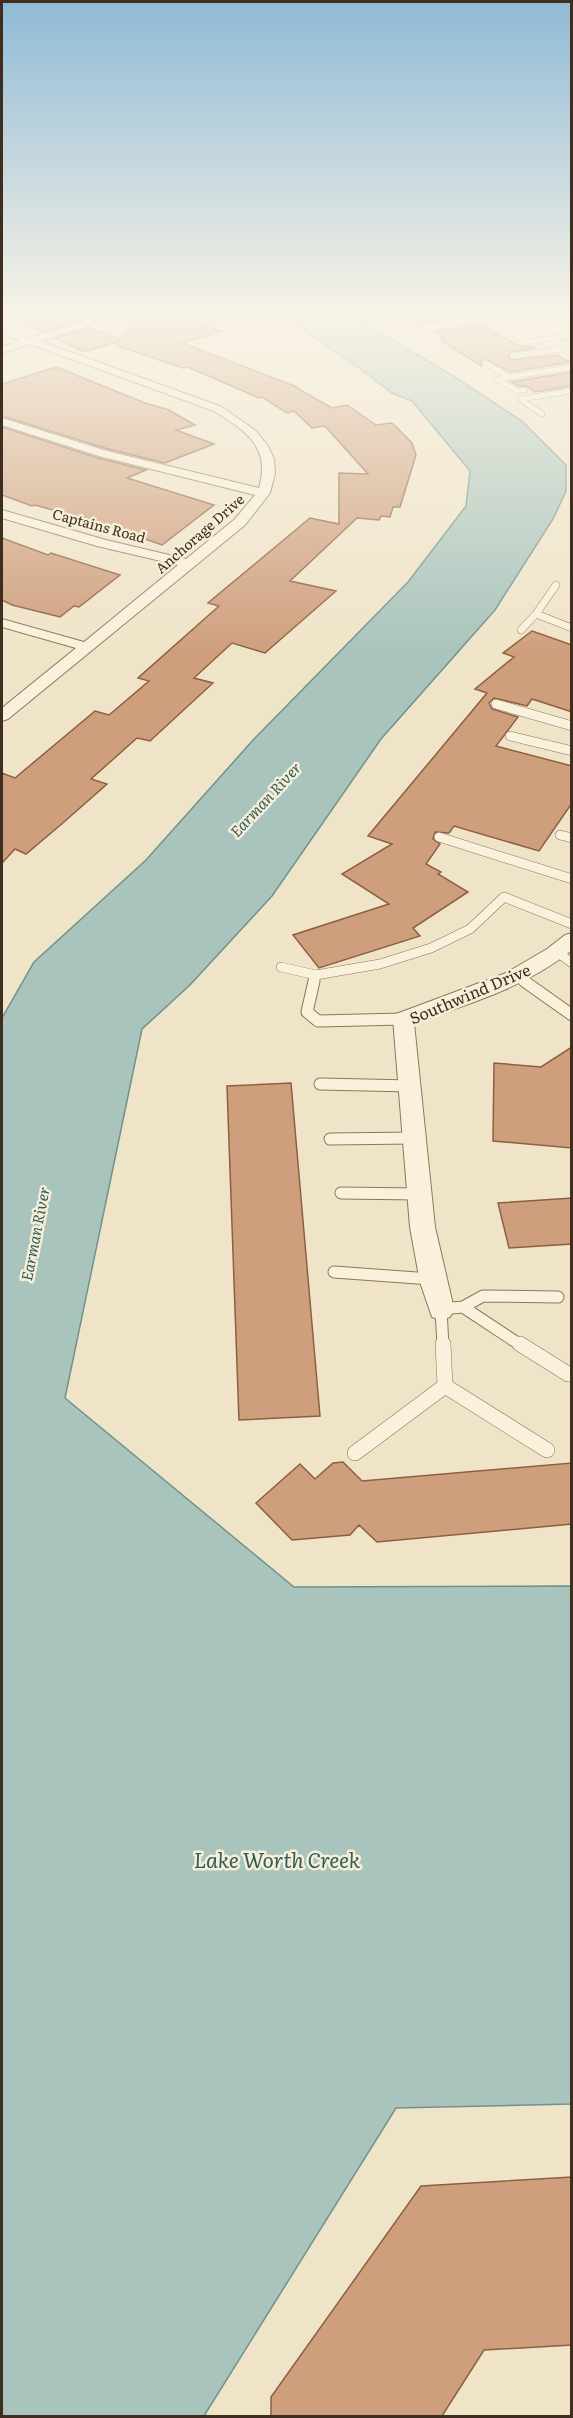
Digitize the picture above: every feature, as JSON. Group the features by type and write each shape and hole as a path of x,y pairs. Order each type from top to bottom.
{"street":[{"path":"22,427 103,454 264,493"},
{"name":"Anchorage Drive","path":"2,716 240,522 254,508 264,493 270,475 269,462 264,449 246,427"},
{"name":"Captains Road","path":"2,514 102,543 189,564"},
{"path":"2,623 87,647"},
{"name":"Southwind Drive","path":"452,1308 431,1278 418,1194 404,1019 497,985 566,951"}],"lane":[{"path":"521,630 536,614 556,585"},
{"path":"536,614 572,628"},
{"path":"496,704 572,726"},
{"path":"510,736 572,751"},
{"path":"560,835 572,838"},
{"path":"439,837 572,879"},
{"path":"281,967 316,975 380,964 431,948 470,929 504,897 572,924"},
{"path":"316,975 307,1012 318,1021 404,1019"},
{"path":"516,975 549,1001 572,1015"},
{"path":"320,1084 411,1086"},
{"path":"330,1139 414,1138"},
{"path":"341,1193 418,1194"},
{"path":"334,1272 431,1278"},
{"path":"452,1308 483,1296 558,1297"},
{"path":"452,1308 502,1333 568,1374"},
{"path":"355,1453 445,1386 452,1308"},
{"path":"445,1386 547,1449"}],"water":[{"name":"Lake Worth Creek","path":"433,427 528,427 566,465 566,491 553,519 495,610 381,739 272,896 190,985 142,1029 65,1398 294,1587 571,1586 571,2104 396,2108 204,2416 2,2416 2,1018 34,962 146,860 254,739 408,582 466,506 470,471"}],"building":[{"path":"2,427 98,458 146,470 127,478 214,505 162,545 80,516 32,506 2,495"},
{"path":"37,427 188,427 176,430 214,444 165,463 108,449"},
{"path":"326,427 396,427 412,443 416,455 400,507 393,507 390,517 381,516 379,520 357,518 290,581 336,591 265,653 232,643 194,678 213,683 150,741 137,738 91,779 107,784 64,822 26,854 15,849 2,863 2,773 15,778 95,711 109,715 149,681 138,678 219,606 208,603 310,518 339,524 339,473 368,474"},
{"path":"2,538 48,555 51,553 120,575 79,607 74,606 60,617 12,605 2,600"},
{"path":"532,631 572,645 572,712 532,699 527,706 494,698 489,703 492,709 518,717 496,746 572,766 572,803 539,851 454,826 449,833 435,832 433,839 440,844 426,864 468,892 413,928 420,936 319,968 293,935 389,904 342,874 392,844 368,836 487,693 475,689 514,657 503,653"},
{"path":"572,1047 572,1148 493,1141 494,1063 541,1067"},
{"path":"291,1083 320,1416 239,1420 227,1086"},
{"path":"572,1198 572,1244 509,1248 498,1203"},
{"path":"343,1462 362,1481 572,1463 572,1524 377,1542 359,1525 350,1535 292,1540 256,1503 300,1464 315,1479 333,1463"},
{"path":"572,2177 572,2345 484,2350 442,2416 271,2416 271,2397 421,2186"}],"water label":[{"name":"Earman River","path":"266,800"},
{"name":"Earman River","path":"36,1234"}]}
